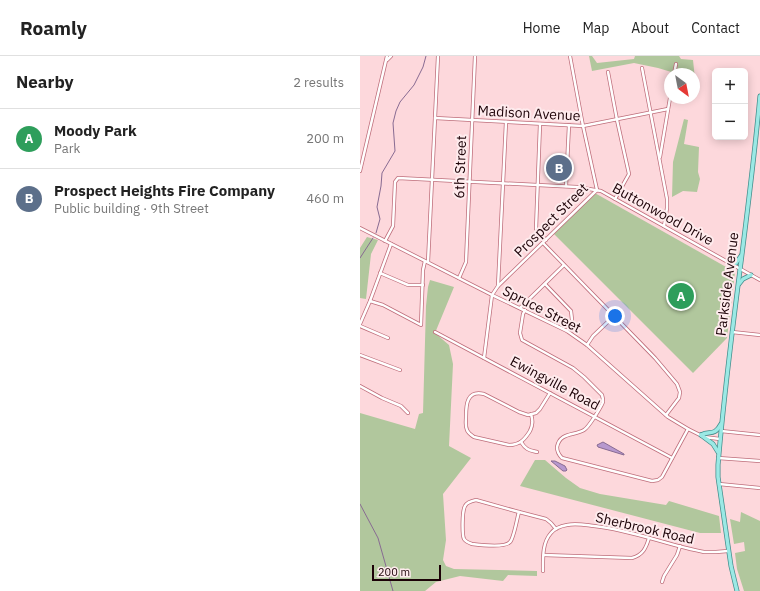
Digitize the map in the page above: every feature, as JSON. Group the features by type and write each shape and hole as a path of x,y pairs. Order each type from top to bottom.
{"main road":[{"name":"Parkside Avenue","path":"719,484 720,439 760,96"},
{"path":"731,264 736,263 742,256"},
{"path":"738,284 743,279 751,275"},
{"path":"701,435 714,432 722,423"},
{"path":"701,435 713,444 719,456"},
{"path":"719,484 728,551 737,591"}],"street":[{"path":"360,171 387,56"},
{"path":"386,60 391,56"},
{"path":"370,301 383,305 421,325 424,270 427,262 438,56"},
{"name":"6th Street","path":"459,278 466,262 475,56"},
{"name":"Prospect Street","path":"492,295 498,286 597,190 570,56"},
{"path":"675,68 676,64"},
{"path":"642,68 667,199 664,226"},
{"path":"608,72 629,174 615,199"},
{"path":"659,158 669,104"},
{"name":"Madison Avenue","path":"435,118 583,126 668,109"},
{"path":"498,286 506,122"},
{"path":"540,124 536,228 546,240"},
{"path":"566,186 569,125"},
{"name":"Buttonwood Drive","path":"385,241 393,226 395,183 397,179 400,178 566,186 597,190 760,280"},
{"name":"Spruce Street","path":"360,228 567,331 587,345 666,415 688,429 701,435 708,438 720,439"},
{"path":"543,243 655,358 679,387 679,398 666,415"},
{"path":"388,338 360,325 391,244"},
{"path":"520,308 564,265"},
{"path":"380,273 408,285 423,285"},
{"path":"545,284 571,311 572,320 567,331"},
{"path":"484,358 492,295"},
{"path":"525,310 520,333 522,340 577,371 601,393 603,398 602,403 589,426 583,431 565,436 561,439 557,448 560,456 565,459 652,482 662,477 688,429"},
{"path":"587,345 593,336 614,316"},
{"name":"Ewingville Road","path":"435,332 672,458"},
{"path":"732,332 760,336"},
{"path":"360,355 400,370"},
{"path":"360,386 401,406 408,413"},
{"path":"531,414 532,427 525,438 515,445 509,445 471,435 466,426 467,403 474,395 482,393 522,414 531,414 536,413 540,409 550,393"},
{"path":"721,431 760,435"},
{"path":"521,442 525,448 537,452"},
{"path":"719,456 760,461"},
{"path":"719,484 760,488"},
{"path":"519,512 512,538 508,544 472,544 466,542 463,538 463,510 465,505 476,500 546,519 556,529 547,538 544,546 543,571"},
{"name":"Sherbrook Road","path":"556,529 572,524 590,525 615,529 704,552 728,551"},
{"path":"544,555 632,558 643,552 648,538"},
{"path":"662,582 680,546"}],"green space":[{"path":"589,56 592,56 597,63 634,59 635,56 679,56 681,59 693,60 694,68 664,68 664,70 634,63 592,71"},
{"path":"684,119 688,120 684,144 699,147 698,172 700,179 697,192 683,191 672,197 673,162"},
{"path":"593,192 735,272 727,338 693,373 553,233"},
{"path":"367,237 378,240 371,254 366,299 360,298 360,248"},
{"path":"430,280 454,287 435,333 449,345 453,364 449,446 471,458 443,494 446,540 443,560 446,566 454,569 537,571 537,576 508,575 503,581 460,576 436,582 425,591 360,591 360,413 415,429 419,414 423,413 426,306"},
{"path":"535,460 545,460 580,488 600,494 666,505 669,501 719,516 721,533 700,533 520,486"},
{"path":"741,512 760,521 760,591 744,591 737,569 735,553 745,551 744,542 734,544 730,519 740,522"}],"shaded area":[{"path":"603,442 624,455 598,447 597,445"},
{"path":"551,461 555,461 565,466 567,470 563,471"}],"waterway":[{"path":"376,233 380,219 377,207 382,173 395,151 393,123 396,111 400,102 414,85 423,67 426,56"},
{"path":"360,258 373,238"},
{"path":"360,504 378,538 393,591"}],"place":[{"name":"Prospect Heights Fire Company","path":"559,168"},
{"name":"Moody Park","path":"681,296"}]}
